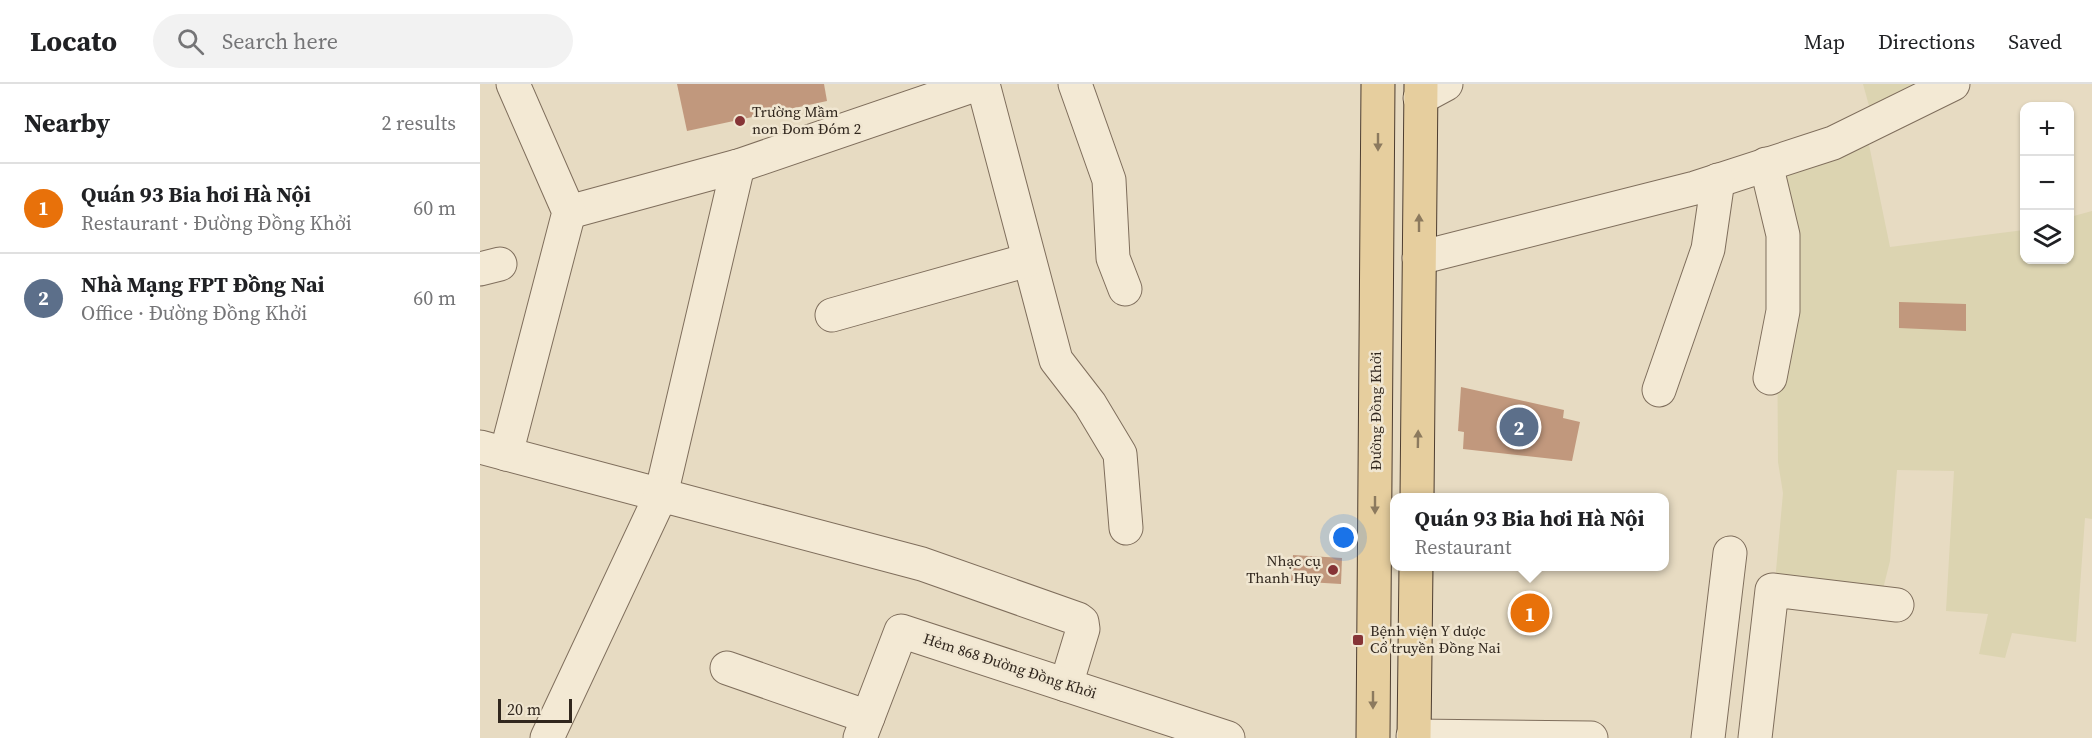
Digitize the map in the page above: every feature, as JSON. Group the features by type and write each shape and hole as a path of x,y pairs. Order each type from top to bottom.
{"main road":[{"name":"Đường Đồng Khởi","path":"1373,735 1378,84"},
{"path":"1417,493 1419,258 1429,89"},
{"path":"1373,735 1414,737 1416,571"}],"street":[{"path":"513,84 569,212 493,450 922,564 1078,619 1082,622 1083,629 1066,685"},
{"path":"569,212 738,166 905,95 978,84"},
{"path":"983,84 1056,360 1090,404 1120,454 1126,528"},
{"path":"1075,84 1109,180 1113,258 1125,289"},
{"path":"1419,258 1718,180 1833,142 1953,84"},
{"path":"1766,164 1784,235 1783,311 1770,378"},
{"path":"547,738 661,495 738,166"},
{"path":"1659,390 1708,249 1718,180"},
{"path":"832,315 1028,260"},
{"path":"1708,738 1730,553"},
{"path":"1755,738 1772,590 1897,605"},
{"name":"Hẻm 868 Đường Đồng Khởi","path":"864,727 901,631 1228,738"},
{"path":"727,668 864,727"},
{"path":"1414,737 1591,738"}],"shaded area":[{"path":"1863,84 1932,84 1871,113"},
{"path":"1867,135 1890,247 2020,231 2020,264 2074,264 2074,216 2092,211 2092,519 2085,518 2076,642 2012,633 2005,658 1979,654 1988,614 1946,611 1954,471 1897,470 1890,561 1880,601 1774,593 1783,493 1778,462 1776,170"}],"building":[{"name":"Trường Mầm non Đom Đóm 2","path":"677,84 824,84 827,101 687,131"},
{"path":"1899,302 1966,304 1966,331 1899,328"},
{"path":"1461,387 1564,410 1563,418 1580,422 1572,461 1463,449 1464,432 1458,431"},
{"path":"1293,555 1342,558 1341,584 1291,581"}],"place":[{"name":"Trường Mầm non Đom Đóm 2","path":"740,121"},
{"name":"Nhà Mạng FPT Đồng Nai","path":"1519,427"},
{"name":"Nhạc cụ Thanh Huy","path":"1333,570"},
{"name":"Quán 93 Bia hơi Hà Nội","path":"1530,613"},
{"name":"Bệnh viện Y dược Cổ truyền Đồng Nai","path":"1358,640"}]}
